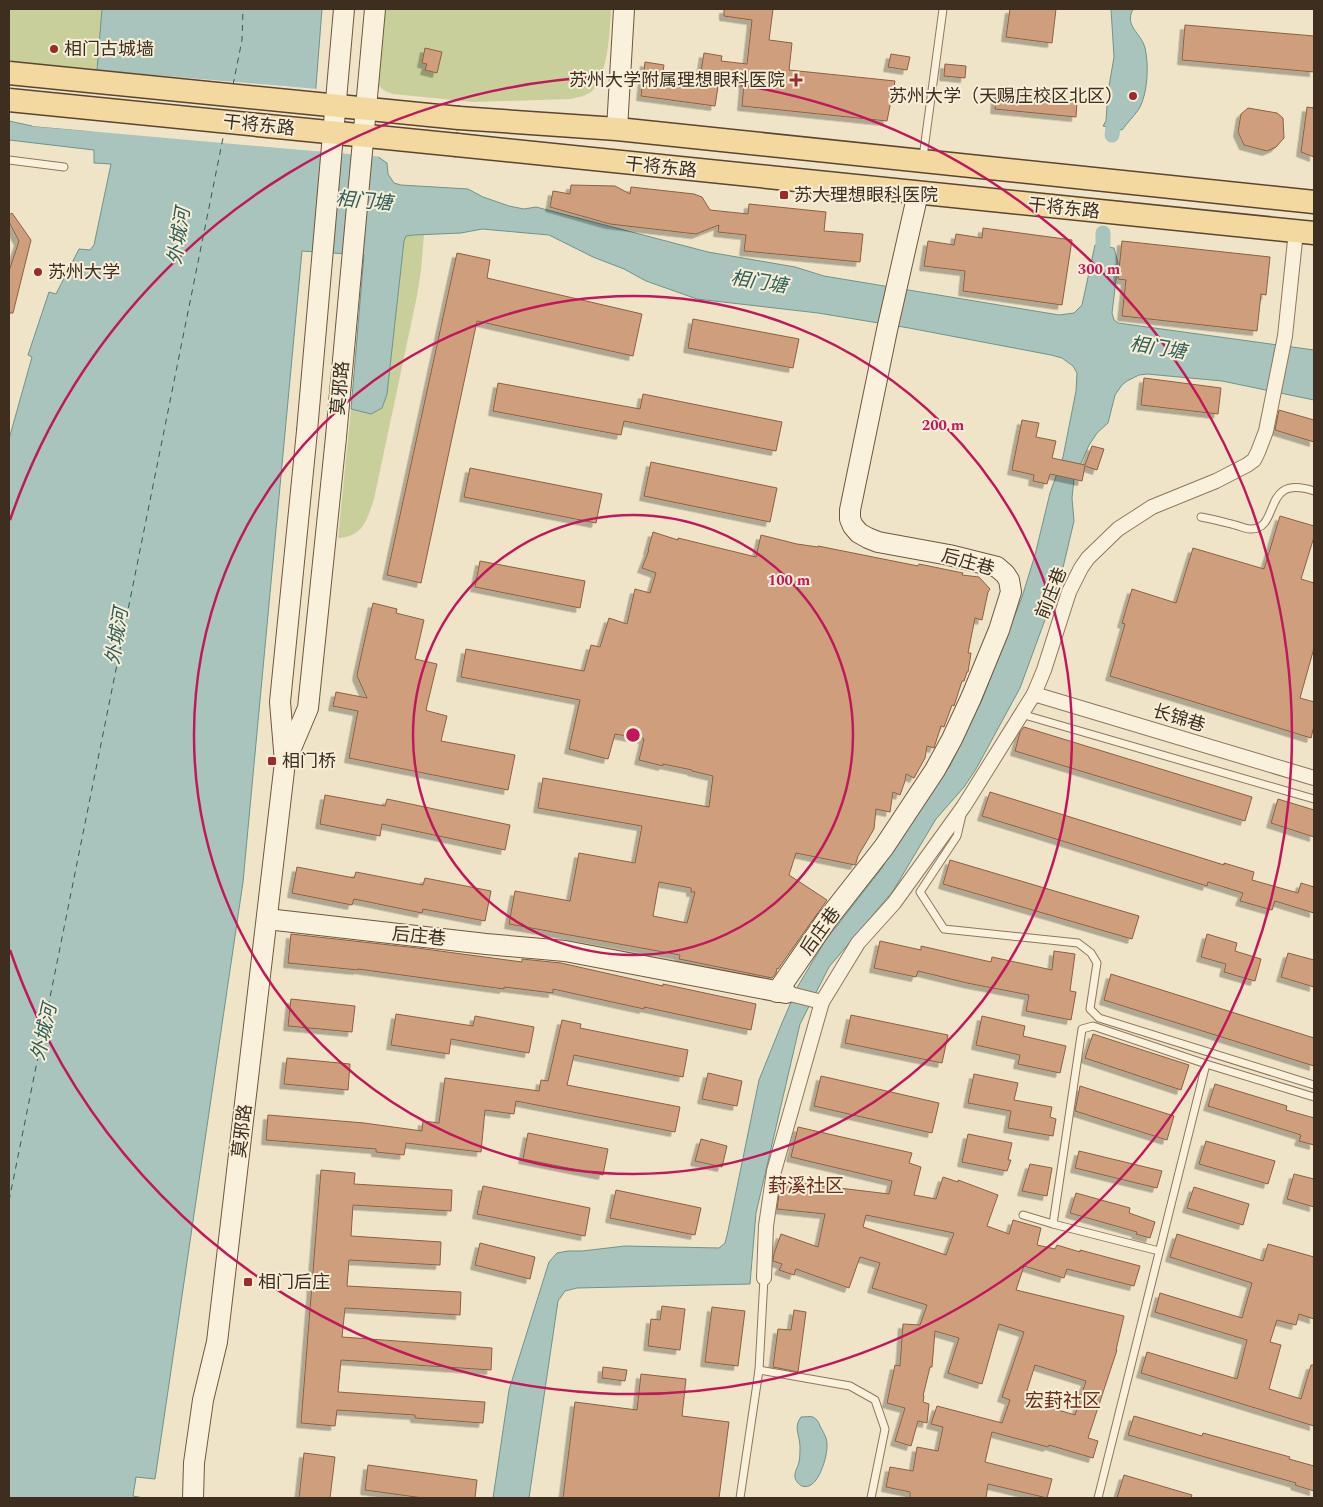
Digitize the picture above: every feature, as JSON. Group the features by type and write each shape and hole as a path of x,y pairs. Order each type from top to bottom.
{"main road":[{"name":"莫邪路","path":"193,1498 194,1463 203,1400 216,1342 285,762 280,702 307,431 344,9"},
{"name":"莫邪路","path":"285,762 308,708 336,437 375,9"},
{"path":"617,129 624,9"},
{"name":"干将东路","path":"9,73 459,118 617,129 1314,202"},
{"name":"干将东路","path":"9,100 1305,232"},
{"name":"后庄巷","path":"267,919 565,951 782,993 826,921 884,847 935,770 971,698 999,630 1010,592 1009,580 997,567 949,555 878,542 859,533 850,519 850,510 887,330 918,193"}],"street":[{"name":"前庄巷","path":"764,1278 766,1226 774,1171 822,1002 858,943 894,903 964,806 1034,694 1044,670 1069,592 1088,558 1107,538 1131,519 1164,501 1234,473 1254,460 1266,431 1274,397 1305,232"},
{"name":"长锦巷","path":"1034,694 1314,778"},
{"name":"后庄巷","path":"782,993 822,1002"}],"lane":[{"path":"922,161 943,9"},
{"path":"9,160 64,167"},
{"path":"1200,516 1251,529 1261,526 1266,521 1280,492 1290,487 1303,487 1314,491"},
{"path":"1021,714 1314,799"},
{"path":"964,806 957,836 920,892 944,929 1078,943 1091,954 1097,963 1090,1009 1100,1018 1314,1085"},
{"path":"1053,1224 1082,1029 1092,1026 1314,1097"},
{"path":"1098,1498 1206,1064"},
{"path":"1023,1215 1160,1251"},
{"path":"740,1498 759,1370 764,1278"},
{"path":"759,1370 850,1386 875,1400 884,1429 871,1498"}],"green space":[{"name":"相门古城墙","path":"9,9 102,9 98,70 9,61"},
{"path":"381,9 611,9 605,64 602,75 592,91 571,99 473,102 393,94 382,89 376,79"},
{"path":"424,234 417,296 374,499 369,514 359,531 346,537 338,538 351,409 363,412 387,394 403,241 406,236"}],"water":[{"path":"102,9 322,9 311,150 377,156 387,163 388,174 394,183 401,185 468,189 483,197 509,206 524,209 536,207 708,252 795,267 824,276 1059,315 1074,313 1082,305 1095,245 1114,248 1118,263 1112,313 1114,320 1118,323 1314,350 1314,400 1222,381 1147,374 1139,375 1127,381 1115,395 1108,423 1097,433 1089,445 1074,479 1072,498 1074,521 1061,576 1020,688 976,769 964,787 936,819 893,891 829,967 800,1024 756,1213 750,1284 577,1288 565,1291 558,1301 529,1498 493,1498 509,1390 549,1262 557,1253 568,1251 625,1246 719,1248 725,1243 759,1080 798,986 825,941 882,868 900,836 950,766 982,700 1022,597 1035,555 1050,493 1063,457 1076,391 1077,373 1073,366 1062,358 1051,355 818,313 697,299 646,281 549,235 482,229 461,233 406,236 387,394 382,408 371,414 351,409 364,255 302,251 243,882 155,1479 136,1477 133,1496 144,1498 9,1498 9,439 32,357 28,355 49,292 56,294 79,249 90,250 94,245 111,164 94,163 94,150 9,140 9,121 32,126 92,131"},
{"path":"1111,9 1133,9 1131,15 1132,25 1143,42 1147,62 1146,87 1142,102 1139,109 1122,130 1103,126 1106,121 1108,92 1114,57"},
{"path":"801,1417 816,1419 827,1441 824,1464 813,1484 808,1486 800,1485 795,1477 800,1454 797,1424"}],"pier":[{"path":"96,70 318,89 314,148 377,154 381,157 32,126 32,123 90,129"}],"building":[{"path":"724,9 773,9 769,40 792,43 789,70 895,81 887,121 742,106 744,83 719,80 715,106 641,96 645,62 664,65 663,72 700,77 704,53 722,56 721,61 747,64 752,20 724,16"},
{"path":"1010,9 1056,9 1052,43 1006,37"},
{"path":"1185,25 1314,36 1314,72 1182,60"},
{"path":"425,48 442,52 437,73 425,70 427,64 422,63"},
{"path":"891,54 910,57 907,70 888,67"},
{"path":"945,64 966,66 965,78 944,76"},
{"path":"997,88 1039,92 1039,97 1077,102 1076,117 995,109"},
{"path":"1307,107 1314,108 1314,157 1301,152"},
{"path":"1248,108 1277,113 1283,118 1284,138 1276,147 1267,151 1244,145 1238,132 1241,114"},
{"path":"571,185 615,186 630,194 631,187 694,194 702,197 710,210 748,214 749,204 826,212 824,231 863,234 860,262 744,251 746,235 718,232 719,225 696,234 610,224 550,207 553,191 570,194"},
{"path":"12,213 31,240 13,313 9,313 9,271 19,241 9,222 9,215"},
{"path":"983,228 1072,240 1062,305 963,291 965,271 924,266 928,241 954,245 956,234 982,238"},
{"path":"1122,241 1270,257 1266,295 1261,294 1257,331 1122,316 1126,280 1118,279"},
{"path":"457,253 490,260 487,278 642,314 633,356 477,321 421,583 387,575"},
{"path":"693,319 799,339 793,368 688,348"},
{"path":"1144,378 1221,388 1218,414 1141,405"},
{"path":"498,383 640,409 643,394 782,422 776,451 624,421 621,435 493,411"},
{"path":"1279,410 1314,420 1314,442 1275,430"},
{"path":"1022,420 1039,423 1036,437 1056,441 1052,458 1085,465 1092,446 1104,449 1097,470 1085,466 1082,481 1050,474 1047,484 1033,481 1034,475 1012,470"},
{"path":"651,462 777,488 770,522 644,496"},
{"path":"470,468 602,494 596,523 464,497"},
{"path":"1280,516 1314,526 1314,537 1301,579 1314,583 1314,648 1300,698 1314,702 1314,726 1311,738 1110,676 1125,624 1122,623 1132,589 1176,603 1193,548 1264,569"},
{"path":"653,532 678,540 678,538 756,557 761,535 797,544 818,546 963,573 962,575 979,577 990,589 982,620 975,618 968,653 971,653 968,672 964,681 962,681 954,706 952,705 944,727 941,726 934,748 927,746 925,758 914,778 906,774 900,795 893,792 890,812 876,809 874,829 858,856 855,865 796,853 789,875 827,900 777,968 772,978 679,959 680,955 509,924 515,891 570,901 579,853 635,863 642,826 538,808 543,778 709,807 713,776 639,760 644,739 615,734 608,759 569,749 580,700 461,677 466,649 584,671 591,645 600,647 609,618 627,624 635,589 650,593 656,573 642,568","holes":["659,882 691,888 691,892 695,892 687,923 653,916"]},
{"path":"480,561 585,581 580,608 475,587"},
{"path":"373,603 397,609 396,613 424,620 415,659 437,664 426,710 447,716 441,741 515,755 508,790 349,758 358,711 333,706 336,692 367,698 357,676"},
{"path":"1024,727 1252,797 1245,821 1015,751 1020,732"},
{"path":"990,792 1224,865 1224,863 1254,872 1252,880 1298,893 1301,883 1314,887 1314,913 1275,901 1272,910 1240,901 1243,893 1208,882 1207,886 982,816"},
{"path":"325,795 385,806 387,799 510,825 505,850 382,824 380,836 320,824"},
{"path":"1278,799 1314,810 1314,837 1271,823"},
{"path":"950,860 1139,916 1132,939 943,884"},
{"path":"297,867 354,878 356,872 423,885 425,878 491,891 485,921 423,909 422,913 354,899 352,905 292,893"},
{"path":"291,934 522,962 522,959 561,963 663,986 663,984 756,1004 751,1030 553,989 553,993 504,987 504,989 358,969 288,963"},
{"path":"1207,934 1237,943 1235,951 1261,959 1255,981 1224,972 1226,964 1201,957"},
{"path":"880,941 921,950 921,946 991,962 992,957 1052,970 1054,951 1075,954 1070,991 1076,992 1071,1020 1026,1011 1029,995 918,971 916,977 874,968"},
{"path":"1288,953 1314,960 1314,987 1281,977"},
{"path":"1111,974 1314,1038 1314,1066 1104,1000"},
{"path":"291,999 355,1006 352,1032 288,1026"},
{"path":"396,1014 473,1026 475,1016 534,1027 529,1053 451,1039 449,1054 391,1045"},
{"path":"851,1015 948,1035 942,1063 845,1043"},
{"path":"982,1016 1025,1026 1023,1036 1066,1046 1060,1073 1018,1064 1020,1055 976,1045"},
{"path":"562,1020 581,1024 580,1028 688,1050 683,1077 574,1055 567,1085 680,1107 675,1132 516,1101 514,1114 485,1110 481,1152 406,1143 404,1155 376,1152 376,1149 266,1140 268,1115 364,1123 422,1131 423,1121 439,1123 445,1078 539,1091 541,1080 548,1081"},
{"path":"1093,1034 1189,1065 1181,1090 1085,1058"},
{"path":"287,1058 350,1064 348,1090 284,1084"},
{"path":"708,1073 742,1081 737,1106 702,1099"},
{"path":"974,1074 1018,1083 1014,1100 1052,1107 1050,1117 1056,1119 1053,1136 1008,1128 1011,1111 968,1103"},
{"path":"821,1076 939,1103 932,1133 814,1106"},
{"path":"1215,1084 1287,1106 1286,1110 1314,1118 1314,1145 1299,1141 1301,1135 1208,1106"},
{"path":"1080,1086 1174,1116 1167,1140 1075,1111"},
{"path":"798,1127 912,1153 909,1163 921,1167 914,1195 936,1199 943,1177 958,1182 958,1180 998,1195 987,1226 1009,1234 1013,1220 1041,1228 1037,1245 1055,1249 1057,1245 1140,1266 1134,1286 1067,1269 1064,1278 1024,1266 1016,1290 1124,1316 1117,1350 1088,1438 1098,1441 1093,1458 1049,1445 1048,1447 992,1432 985,1462 1052,1479 1047,1498 988,1484 986,1498 910,1498 910,1492 886,1487 890,1467 913,1471 917,1447 938,1451 943,1427 931,1424 937,1406 1002,1423 1010,1400 1002,1397 1024,1332 999,1324 982,1384 948,1373 959,1338 935,1331 932,1367 930,1367 923,1396 923,1402 929,1404 927,1423 918,1421 911,1446 895,1441 905,1408 887,1403 895,1365 900,1366 903,1324 920,1325 927,1305 872,1288 880,1263 860,1257 849,1288 796,1269 794,1275 779,1270 782,1264 773,1261 781,1234 818,1247 825,1214 777,1209 781,1181 889,1194 892,1181 791,1157","holes":["866,1215 954,1233 946,1255 863,1227","1035,1365 1086,1381 1075,1415 1024,1400"]},
{"path":"528,1133 608,1149 603,1175 523,1159"},
{"path":"968,1134 1012,1143 1008,1160 1011,1160 1007,1171 962,1162"},
{"path":"701,1139 727,1146 722,1167 695,1161"},
{"path":"1206,1141 1275,1161 1268,1184 1199,1164"},
{"path":"1079,1151 1162,1171 1157,1188 1075,1168"},
{"path":"1030,1164 1052,1168 1047,1196 1022,1191"},
{"path":"321,1170 355,1173 354,1184 452,1190 451,1211 353,1205 351,1236 441,1242 440,1265 349,1260 347,1286 461,1292 460,1315 345,1308 342,1337 492,1348 491,1370 341,1360 338,1392 485,1402 483,1423 415,1418 415,1415 337,1410 335,1426 301,1423"},
{"path":"1294,1174 1314,1179 1314,1207 1287,1199"},
{"path":"483,1186 590,1208 585,1236 477,1214"},
{"path":"1194,1187 1249,1204 1243,1225 1187,1208"},
{"path":"616,1190 701,1208 695,1235 610,1218"},
{"path":"1076,1193 1130,1208 1129,1213 1155,1222 1150,1238 1136,1234 1137,1232 1070,1213"},
{"path":"1177,1234 1263,1261 1268,1244 1314,1257 1314,1319 1299,1314 1296,1325 1277,1320 1270,1342 1281,1345 1269,1389 1301,1399 1311,1365 1314,1365 1314,1426 1141,1373 1147,1352 1237,1379 1247,1340 1155,1312 1160,1293 1242,1318 1252,1283 1170,1257"},
{"path":"480,1243 535,1257 530,1279 475,1265"},
{"path":"662,1306 685,1309 680,1350 648,1346 651,1319 660,1320"},
{"path":"712,1307 745,1311 738,1366 705,1362"},
{"path":"794,1310 806,1312 798,1372 773,1367 778,1329 791,1330"},
{"path":"603,1367 627,1370 625,1381 602,1378"},
{"path":"641,1374 686,1379 682,1416 729,1422 719,1498 563,1498 575,1402 637,1410"},
{"path":"1134,1416 1202,1436 1203,1433 1290,1457 1289,1459 1314,1466 1314,1491 1295,1485 1296,1483 1128,1435"},
{"path":"304,1453 335,1457 330,1498 299,1498"},
{"path":"368,1465 477,1480 475,1498 423,1498 365,1490"},
{"path":"1124,1475 1192,1495 1191,1498 1117,1498"}],"waterway":[{"path":"1112,135 1113,128"},
{"path":"1103,233 1103,246"}],"ferry route":[{"path":"233,85 242,40 243,9"},
{"path":"9,1201 224,133"}],"place":[{"name":"相门古城墙","path":"54,49"},
{"name":"苏州大学附属理想眼科医院","path":"796,80"},
{"name":"苏州大学（天赐庄校区北区）","path":"1133,96"},
{"name":"苏大理想眼科医院","path":"784,195"},
{"name":"苏州大学","path":"38,272"},
{"name":"相门桥","path":"272,761"},
{"name":"相门后庄","path":"248,1282"}],"district":[{"name":"葑溪社区","path":"806,1185"},
{"name":"宏葑社区","path":"1063,1400"}],"water label":[{"name":"相门塘","path":"364,200"},
{"name":"外城河","path":"178,236"},
{"name":"相门塘","path":"759,281"},
{"name":"相门塘","path":"1158,347"},
{"name":"外城河","path":"116,636"},
{"name":"外城河","path":"43,1032"}]}
